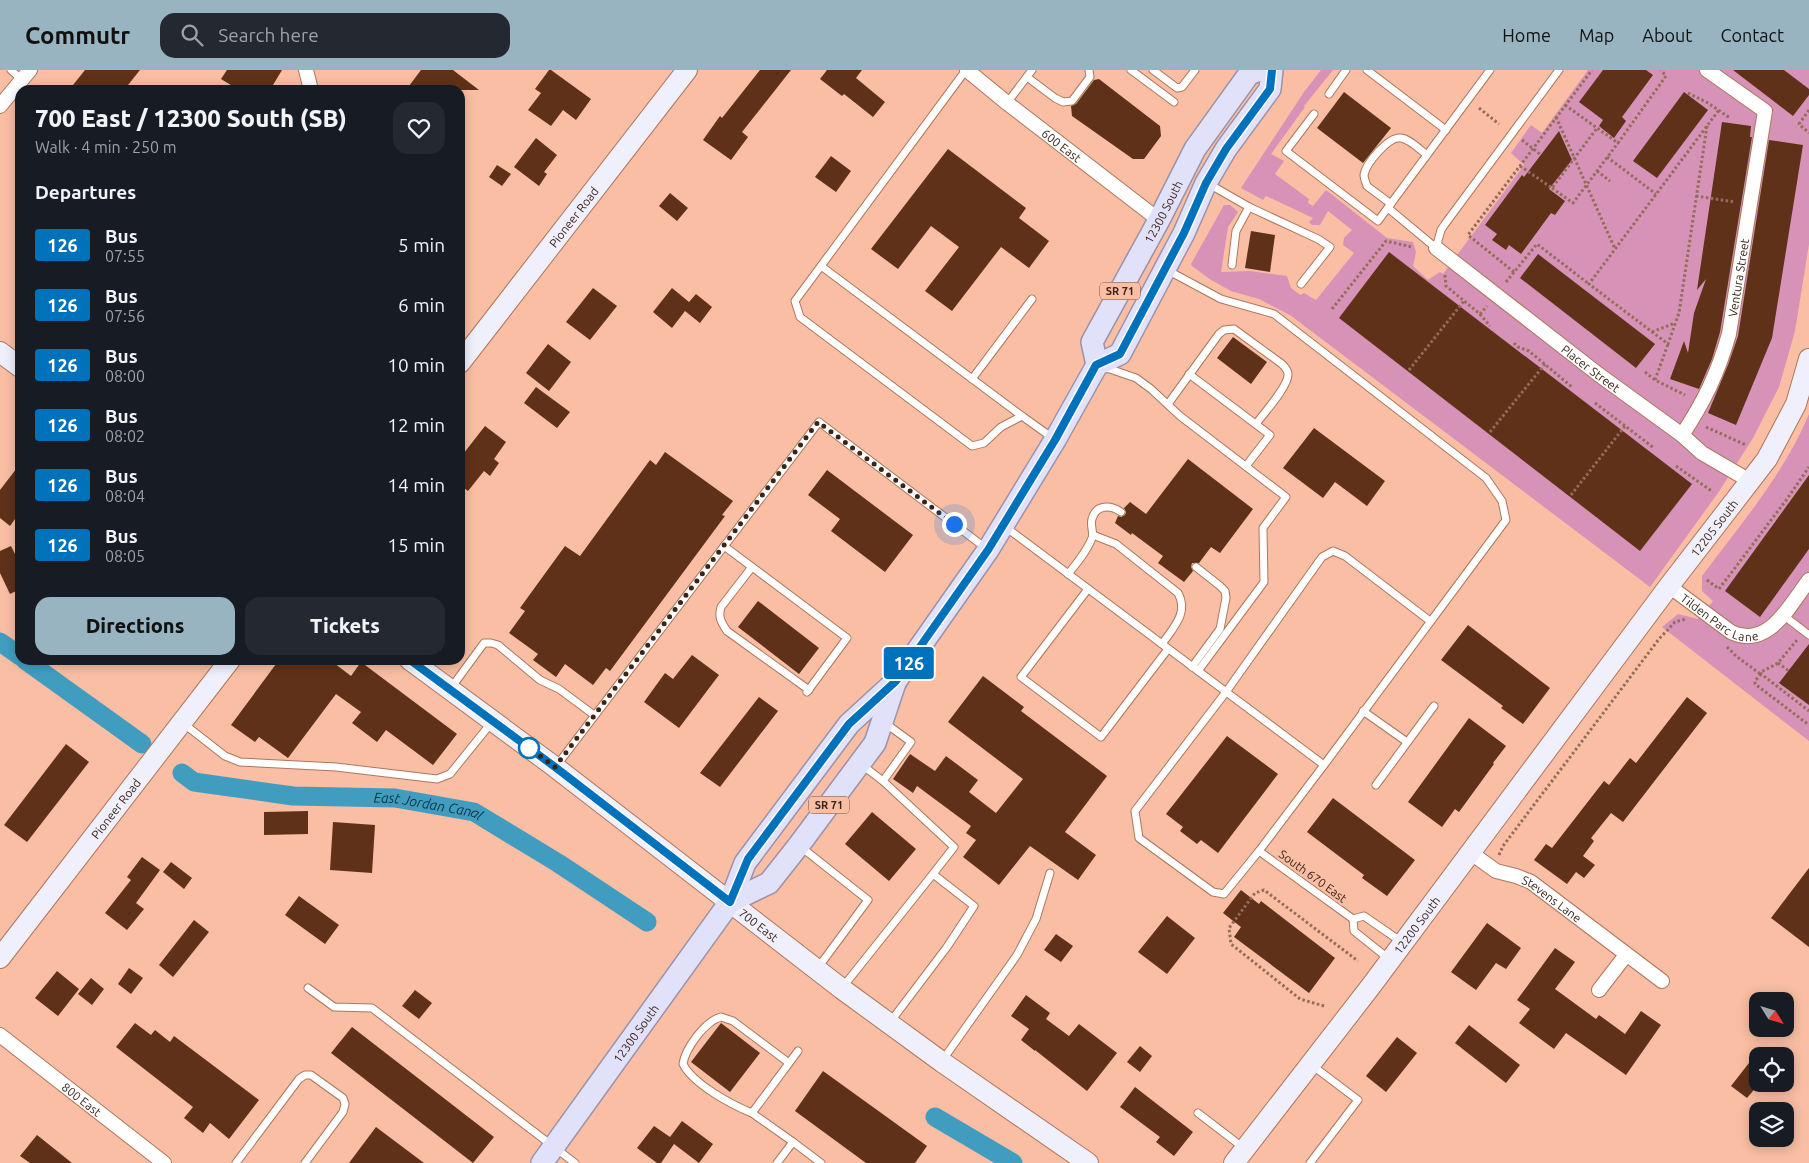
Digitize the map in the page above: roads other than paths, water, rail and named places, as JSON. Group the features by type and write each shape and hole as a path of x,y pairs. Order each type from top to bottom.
{"main road":[{"name":"12300 South","path":"548,1155 730,902 745,863 849,724 896,681 1004,526 1055,440 1096,365 1092,342 1159,220 1195,149 1249,74 1260,70"},
{"name":"SR 71","path":"1096,365 1120,354 1184,233 1206,183 1226,149 1270,89 1272,70"},
{"name":"12300 South","path":"730,902 770,883 799,845 875,743 896,681"}],"street":[{"path":"306,70 310,85"},
{"name":"Pioneer Road","path":"465,357 687,70"},
{"name":"600 East","path":"966,70 1159,220"},
{"name":"Ventura Street","path":"1682,435 1697,414 1711,387 1721,361 1728,334 1765,111 1707,70"},
{"path":"18,85 26,75"},
{"path":"0,106 15,88"},
{"name":"Placer Street","path":"1436,248 1598,374 1682,435 1702,453 1750,481"},
{"path":"0,352 15,363"},
{"name":"12205 South","path":"1596,686 1767,459 1796,404 1809,359"},
{"name":"Tilden Parc Lane","path":"1670,586 1731,632 1740,636 1750,637 1769,630 1783,615 1809,580"},
{"name":"Pioneer Road","path":"0,958 226,665"},
{"name":"700 East","path":"417,665 555,767 889,1024 1088,1163"},
{"name":"12200 South","path":"1239,1156 1403,943 1596,686"},
{"name":"Stevens Lane","path":"1471,853 1496,871 1531,882 1662,981"},
{"path":"1599,990 1626,955"},
{"name":"800 East","path":"0,1035 164,1163"}],"lane":[{"path":"11,70 26,75"},
{"path":"966,70 795,301 800,317 972,446 984,443 1001,427 1022,416"},
{"path":"1007,103 1032,70"},
{"path":"1027,77 1063,102 1072,100 1090,76 1089,70"},
{"path":"1131,70 1174,102"},
{"path":"1152,70 1177,88 1182,87 1195,70"},
{"path":"1328,94 1346,70"},
{"path":"1367,70 1446,130"},
{"path":"1314,114 1286,151 1378,221 1490,70"},
{"path":"1427,155 1410,141 1402,138 1392,139 1370,164 1364,175 1367,186 1436,248 1444,224 1559,70"},
{"path":"1206,183 1249,207 1318,239 1330,247 1301,284"},
{"path":"1232,265 1236,231 1249,207"},
{"path":"821,266 1055,440"},
{"path":"1165,269 1221,299 1274,314 1486,478 1502,500 1506,520 1324,765 1224,894 1213,892 1139,838 1135,812 1226,692 1322,557 1333,551 1345,556 1430,621"},
{"path":"972,379 1032,299"},
{"path":"1168,404 1224,330 1234,329 1282,364 1286,368 1288,375 1284,386 1256,424"},
{"path":"1096,365 1136,378 1180,416 1286,497 1263,528 1264,582 1195,669"},
{"path":"1189,374 1270,435 1246,466"},
{"path":"555,767 818,422 988,550"},
{"path":"1068,574 1086,551 1093,536 1092,519 1100,509 1110,506 1121,512"},
{"path":"1004,526 1324,765"},
{"path":"1088,589 1021,677 1101,737 1165,646 1183,610 1183,601 1178,593 1116,544 1093,536"},
{"path":"724,546 847,638 808,691 727,631 721,623 719,614 721,607 752,567"},
{"path":"1195,669 1220,629 1226,598 1225,591 1196,567"},
{"path":"1783,615 1809,635"},
{"path":"450,689 484,643 491,643 498,645 540,680 559,689 594,715"},
{"path":"1376,784 1434,706"},
{"path":"1363,711 1407,742"},
{"path":"182,722 225,756 240,762 336,767 437,779 450,774 493,720"},
{"path":"883,721 911,742 883,780"},
{"path":"842,989 954,847 883,780 859,764"},
{"path":"799,845 868,900 817,970"},
{"name":"South 670 East","path":"1259,851 1353,918 1364,916 1403,943"},
{"path":"942,1062 1017,955 1036,919 1050,873"},
{"path":"889,1024 947,947 974,906 933,874"},
{"name":"South 670 East","path":"1353,918 1354,931 1390,960"},
{"path":"308,988 334,1007 372,1008 548,1155 574,1163"},
{"path":"789,1063 733,1021 720,1017 710,1021 687,1050 683,1064 692,1076 730,1104 752,1113 820,1163"},
{"path":"752,1113 798,1051"},
{"path":"1310,1064 1358,1100 1310,1163"},
{"path":"236,1163 299,1079 304,1075 311,1074 343,1098 345,1104 343,1112 305,1163"},
{"path":"1198,1113 1239,1156"},
{"path":"777,1163 793,1142"}],"waterway":[{"name":"East Jordan Canal","path":"0,642 15,652"},
{"name":"East Jordan Canal","path":"32,665 142,744"},
{"name":"East Jordan Canal","path":"182,773 194,782 293,796 395,798 474,812 558,863 647,922"},
{"name":"East Jordan Canal","path":"935,1117 1013,1163"}]}
